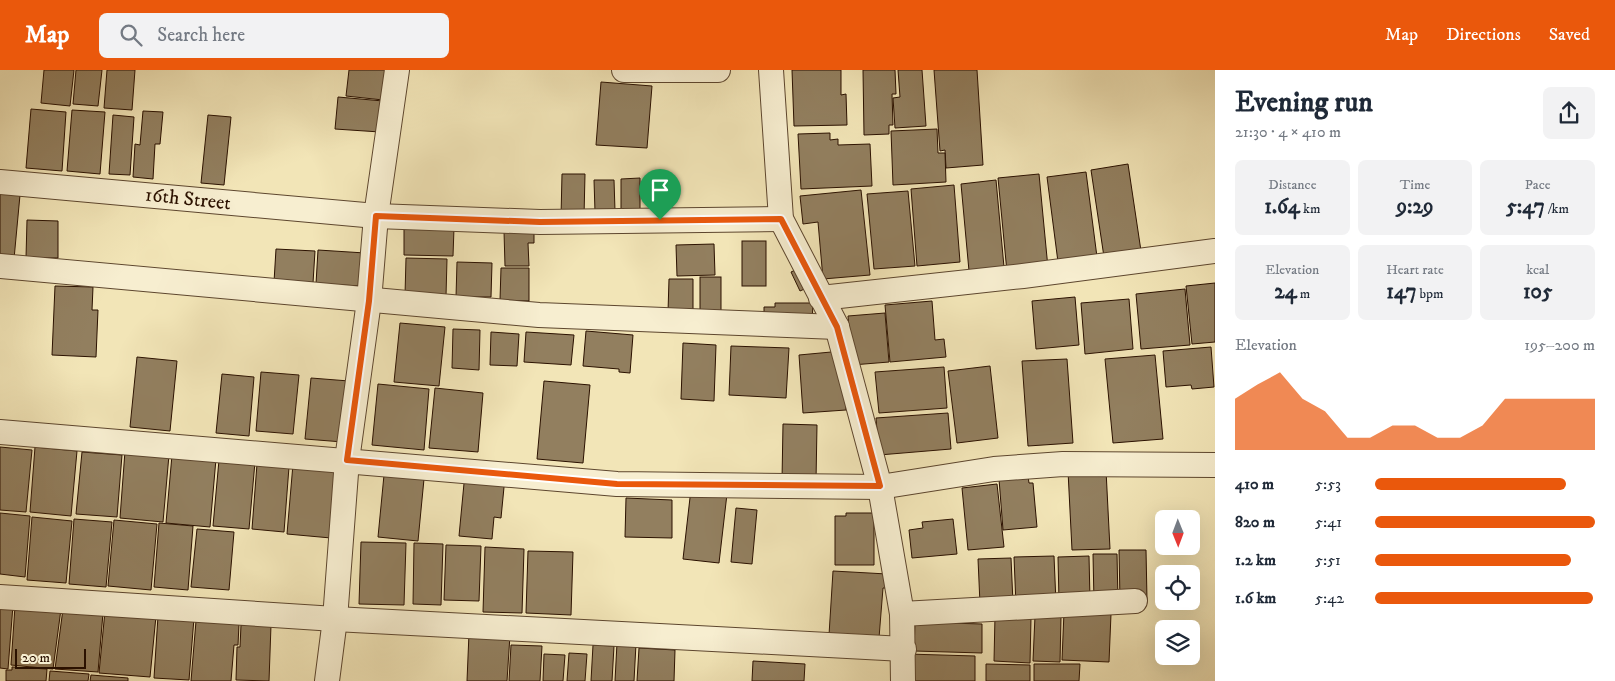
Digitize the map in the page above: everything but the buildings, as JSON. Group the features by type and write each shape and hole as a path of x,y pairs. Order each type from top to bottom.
{"street":[{"path":"327,681 335,619 347,460 369,301 376,216 398,70"},
{"path":"624,70 718,70"},
{"path":"772,70 781,219 837,327 880,486 902,614 903,681"},
{"name":"16th Street","path":"0,182 376,216 540,222 781,219"},
{"path":"821,298 1023,276 1215,250"},
{"path":"0,266 539,316 837,327"},
{"path":"0,432 617,484 880,486 994,469 1063,464 1215,465"},
{"path":"0,596 335,619 904,649"},
{"path":"902,614 1135,601"}],"route":[{"path":"376,216 540,222 660,220 781,219 837,327 880,486 617,484 347,460 369,301 376,216"}]}
